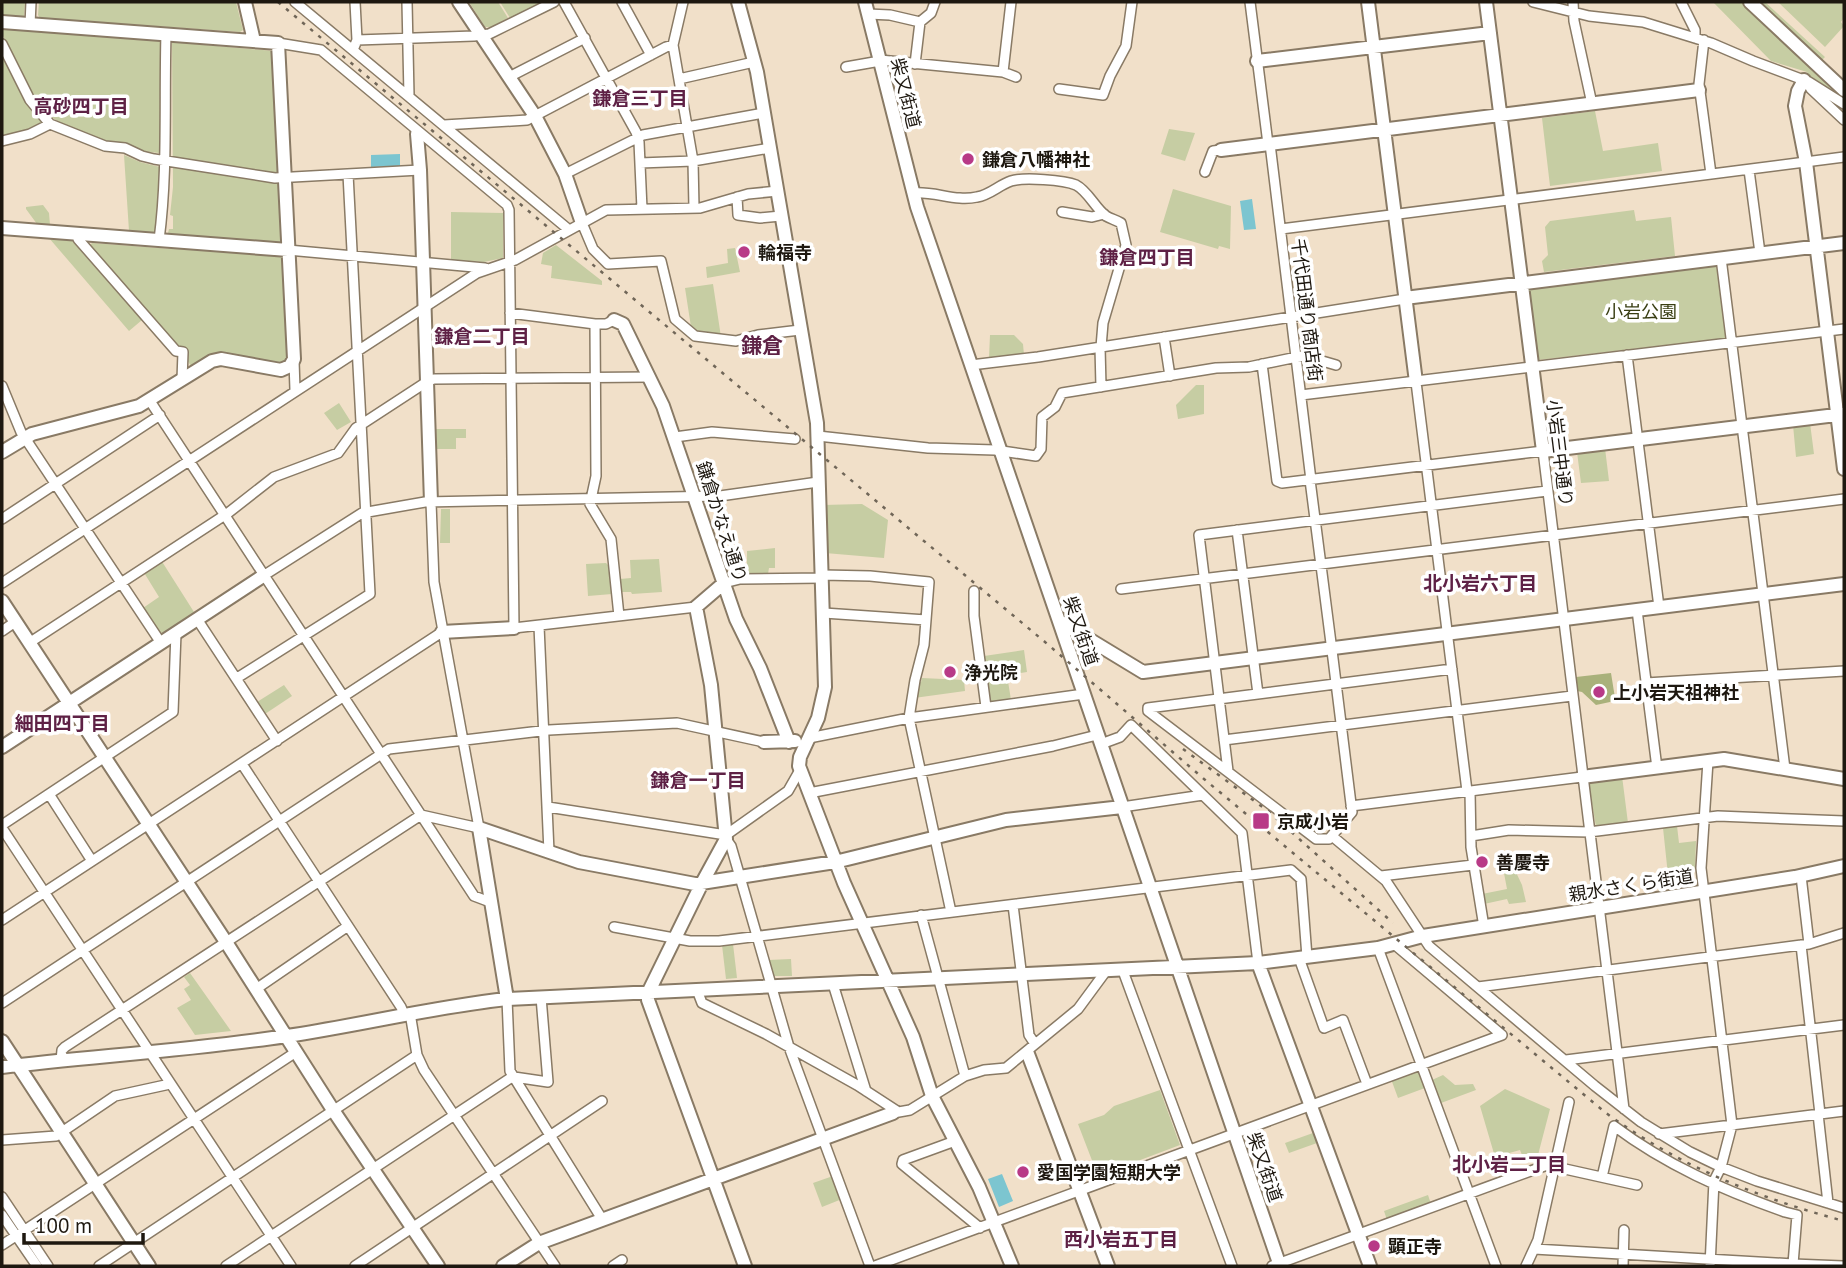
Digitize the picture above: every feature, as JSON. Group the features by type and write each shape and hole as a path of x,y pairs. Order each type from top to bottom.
{"street":[{"path":"30,24 31,2"},
{"path":"245,2 254,41"},
{"path":"295,2 355,45 410,96 569,229"},
{"path":"355,2 355,45"},
{"path":"407,2 410,96"},
{"path":"458,2 535,116 565,174 593,249 608,264 661,261 675,319 695,336 736,341 758,335 800,331"},
{"path":"355,45 409,39 482,36 554,2"},
{"path":"564,2 638,137 642,209"},
{"path":"622,2 651,55"},
{"path":"683,2 673,45 693,161 694,208"},
{"path":"738,2 764,113 818,436 825,687 822,708 796,781 788,791 726,837 648,993 649,1006 745,1266"},
{"path":"915,64 920,22 931,13 935,2"},
{"path":"1003,72 1011,2"},
{"path":"1059,89 1103,95 1126,46 1132,2"},
{"name":"千代田通り商店街","path":"1250,2 1297,356 1351,806"},
{"path":"1368,2 1393,214 1469,791 1474,865 1484,927"},
{"name":"小岩三中通り","path":"1486,2 1624,1110"},
{"path":"1533,2 1573,7 1589,16 1643,22 1699,39 1805,80 1844,104"},
{"path":"1681,2 1699,39 1699,90 1711,174"},
{"path":"1749,2 1844,90"},
{"path":"1573,7 1592,104"},
{"path":"866,8 920,22"},
{"name":"柴又街道","path":"866,8 913,193 1235,1134 1277,1265"},
{"path":"2,22 278,43 321,50 507,205 514,628"},
{"path":"1257,61 1490,33"},
{"path":"159,240 164,205 166,34"},
{"path":"509,77 585,38"},
{"path":"278,43 295,390"},
{"path":"2,44 30,100 50,124 105,146 125,148 142,156 275,178 420,170"},
{"path":"444,125 527,120 673,45"},
{"path":"846,67 880,61 1003,72 1016,76"},
{"path":"679,79 754,62"},
{"path":"1805,80 1844,120"},
{"path":"1805,80 1798,91 1795,106 1806,162 1827,331 1841,414 1844,461"},
{"path":"1205,172 1213,151 1699,90"},
{"path":"565,174 638,137 764,113"},
{"path":"2,141 30,134 50,124"},
{"path":"417,132 434,582 507,999 510,1071 601,1219"},
{"path":"640,163 693,161 770,148"},
{"path":"1281,229 1844,157"},
{"path":"1749,170 1760,253"},
{"path":"237,678 370,594 348,174"},
{"path":"913,193 976,198 1014,180 1075,185 1104,214 1121,223 1126,245 1103,323 1100,347 1101,387"},
{"path":"2,583 425,305 487,268 510,262 606,210 694,208 737,197 778,191"},
{"path":"737,197 738,215 760,218 781,216"},
{"path":"1062,212 1092,217 1104,214"},
{"path":"2,228 487,268"},
{"path":"78,234 78,239 170,345 176,351 183,352 182,380"},
{"path":"971,365 1405,298 1844,243"},
{"path":"1721,258 1785,769"},
{"path":"510,313 595,324 606,324 614,320"},
{"name":"鎌倉かなえ通り","path":"614,320 623,324 650,377 675,437 736,619 760,668 789,742"},
{"path":"595,324 596,476 591,507 611,539 619,616"},
{"path":"1301,395 1844,329"},
{"path":"1164,337 1170,376"},
{"path":"1628,355 1660,607"},
{"path":"818,436 1036,456 1041,449 1042,417 1055,407 1062,393 1216,368 1249,367 1297,356 1336,365"},
{"path":"2,452 26,436 139,406 216,359 281,370 290,366 294,359"},
{"path":"1262,364 1277,481 1282,483 1841,414"},
{"path":"29,643 224,515 274,477 338,453 361,425 428,381 650,377"},
{"path":"2,386 15,421 161,643"},
{"path":"150,401 474,896 490,902"},
{"path":"2,519 160,415"},
{"path":"675,437 712,432 794,439"},
{"path":"2,747 263,576 365,513 432,502 720,496 818,482"},
{"path":"1228,771 1199,535 1547,491"},
{"path":"1121,589 1844,499"},
{"path":"1237,530 1258,694"},
{"path":"2,920 442,632 540,626 696,607 724,583 740,579 870,576 929,582 925,645 915,680 909,718 951,912"},
{"path":"1059,621 1143,672 1844,584"},
{"path":"974,591 974,616 986,707"},
{"path":"2,601 333,1110 438,1266"},
{"path":"696,607 711,685 726,837 731,846 789,1047 870,1266"},
{"path":"1637,610 1657,768"},
{"path":"824,613 926,621"},
{"path":"197,619 277,741"},
{"path":"2,632 15,622"},
{"path":"540,626 549,852"},
{"path":"176,633 173,712 2,827 291,1266"},
{"path":"1452,669 1148,708 1148,711 1316,839 1323,841 1332,836 1352,812 1351,806 1708,761 1727,759 1844,779"},
{"path":"1646,683 1844,671"},
{"path":"2,1003 389,749 544,730 677,723 764,742 789,742 909,718 1084,694"},
{"path":"1224,740 1572,696"},
{"path":"809,793 1120,737 1131,725 1242,833 1258,963 1370,1266"},
{"path":"1708,761 1702,891 1732,1125 1714,1185 1710,1263"},
{"path":"242,764 407,1014 417,1055 424,1070 555,1266"},
{"path":"800,766 835,862 890,981 920,1055 932,1096 979,1187 1012,1266"},
{"path":"49,794 92,861"},
{"path":"61,1061 65,1047 421,815 479,828 579,862 695,884 835,862 1006,820 1203,795"},
{"path":"548,807 726,837"},
{"path":"1471,836 1509,830 1589,832 1718,816 1844,821"},
{"path":"1332,836 1381,876 1429,946 1624,1110 1659,1134 1721,1167 1844,1208"},
{"path":"1381,876 1474,865"},
{"name":"親水さくら街道","path":"2,1067 286,1036 507,999 1258,963 1378,948 1423,936 1801,876 1844,866"},
{"path":"614,927 707,942 1291,870 1301,879 1303,958 1324,1028 1343,1020 1367,1084"},
{"path":"1801,876 1811,1030 1828,1203"},
{"path":"1013,905 1030,1050 1108,1266"},
{"path":"920,915 965,1076"},
{"path":"256,989 348,926"},
{"path":"1478,987 1805,945 1844,933"},
{"path":"876,1266 1502,1035 1394,944"},
{"path":"1378,948 1496,1266"},
{"path":"503,1266 539,1243 601,1219 895,1112 910,1110 965,1076 984,1070 1006,1069 1078,1009 1105,971"},
{"path":"1123,971 1232,1266"},
{"path":"833,984 866,1091"},
{"path":"697,990 702,1003 789,1047 866,1091 895,1112"},
{"path":"226,1266 514,1077 548,1082 541,998"},
{"path":"1566,1060 1844,1026"},
{"path":"2,1041 149,1266"},
{"path":"2,1245 296,1052"},
{"path":"99,1266 417,1055"},
{"path":"2,1140 56,1136 115,1096 170,1084"},
{"path":"355,1266 602,1101"},
{"path":"1526,1266 1534,1249 1569,1102"},
{"path":"1659,1134 1844,1111"},
{"path":"1602,1177 1614,1126 1647,1151 1714,1185 1797,1215 1793,1264"},
{"path":"955,1140 903,1160 902,1164 980,1228"},
{"path":"1277,1265 1548,1165 1637,1185"},
{"path":"2,1197 37,1266"},
{"path":"2,1215 48,1266"},
{"path":"1622,1266 1624,1230"},
{"path":"1534,1249 1710,1263 1843,1266"}],"green space":[{"path":"2,2 25,2 24,17 2,17"},
{"path":"39,2 236,2 243,30 240,32 40,18"},
{"path":"469,2 498,2 508,18 491,27 485,27"},
{"path":"500,2 542,2 510,18"},
{"path":"1713,2 1742,2 1844,96 1844,100 1811,78 1807,72 1771,61"},
{"path":"1756,2 1765,2 1825,57 1820,62"},
{"path":"1778,2 1844,2 1844,18 1841,22 1844,26 1825,47"},
{"path":"2,29 160,41 159,153 141,151 126,143 105,142 69,128 48,115 26,83"},
{"path":"172,42 274,51 287,355 286,360 279,363 212,354 191,366 176,344 89,246 92,243 173,249 173,235 168,233 169,229 173,229 173,216 170,215 173,187"},
{"path":"2,55 23,97 42,122 33,128 2,136"},
{"path":"1595,111 1603,151 1658,143 1662,171 1550,186 1542,118"},
{"path":"1169,129 1195,133 1185,161 1161,154"},
{"path":"124,155 160,167 157,233 129,231"},
{"path":"1173,189 1231,206 1230,249 1219,246 1218,249 1160,232"},
{"path":"43,205 49,213 50,225 37,224 26,209"},
{"path":"1634,210 1636,221 1671,217 1675,256 1544,272 1542,261 1548,255 1545,227 1550,221"},
{"path":"451,212 503,213 503,258 484,262 451,260"},
{"path":"49,238 72,241 142,320 129,331"},
{"path":"556,245 602,281 602,285 551,278 552,266 541,264 543,253"},
{"path":"735,248 740,272 707,278 706,267 728,263 727,249"},
{"name":"小岩公園","path":"1716,264 1726,338 1538,360 1528,287"},
{"path":"713,284 721,337 710,333 697,333 691,327 685,288"},
{"path":"990,335 1014,335 1023,344 1024,355 989,358"},
{"path":"1196,385 1204,385 1204,414 1178,419 1176,405"},
{"path":"339,403 351,422 337,430 324,413"},
{"path":"1810,423 1814,454 1796,457 1793,425"},
{"path":"436,429 466,429 466,438 456,438 456,449 437,449"},
{"path":"1605,448 1609,481 1581,483 1577,452"},
{"path":"862,504 888,520 884,558 825,553 823,505"},
{"path":"441,509 450,509 450,543 440,543"},
{"path":"775,548 775,568 769,568 768,574 747,574 747,551"},
{"path":"659,559 662,592 621,592 620,579 631,578 630,560"},
{"path":"161,560 194,612 163,633 158,632 143,608 159,597 143,571"},
{"path":"606,563 610,567 612,594 588,596 586,564"},
{"path":"1024,650 1027,672 1007,675 1011,700 991,703 988,700 984,656"},
{"path":"1611,673 1615,698 1610,702 1596,705 1582,692 1577,691 1574,679 1576,677"},
{"path":"922,678 964,680 965,691 914,698 917,682 921,682"},
{"path":"284,685 292,696 265,714 257,702"},
{"path":"1622,776 1628,823 1596,827 1589,785 1591,781"},
{"path":"1677,826 1679,843 1696,841 1695,871 1668,875 1663,828"},
{"path":"1513,866 1526,902 1509,904 1507,899 1484,904 1482,894 1507,889 1503,868"},
{"path":"733,944 737,978 726,979 722,945"},
{"path":"791,959 792,976 772,976 768,960"},
{"path":"190,973 231,1031 195,1035 177,1008 191,1000 184,989 190,985 184,977"},
{"path":"1418,1069 1425,1088 1398,1098 1391,1079"},
{"path":"1443,1075 1455,1085 1473,1084 1476,1090 1441,1103 1432,1080"},
{"path":"1505,1089 1550,1109 1538,1155 1524,1160 1520,1150 1495,1157 1480,1106"},
{"path":"1160,1090 1180,1145 1098,1176 1078,1124 1104,1115 1114,1106"},
{"path":"1313,1133 1317,1143 1289,1153 1285,1143"},
{"path":"833,1176 842,1199 822,1207 813,1183"},
{"path":"1428,1195 1431,1204 1387,1220 1384,1211"}],"water":[{"path":"400,154 400,166 371,167 371,155"},
{"path":"1252,199 1256,229 1244,230 1240,201"},
{"path":"1002,1174 1013,1201 999,1207 988,1179"}],"railway":[{"path":"278,2 1606,1113 1662,1149 1720,1178 1781,1202 1844,1221"},
{"path":"1183,749 1268,811 1393,923"}],"place":[{"name":"鎌倉八幡神社","path":"968,159"},
{"name":"輪福寺","path":"744,252"},
{"name":"浄光院","path":"950,672"},
{"name":"上小岩天祖神社","path":"1599,692"},
{"name":"京成小岩","path":"1261,821"},
{"name":"善慶寺","path":"1482,862"},
{"name":"愛国学園短期大学","path":"1023,1172"},
{"name":"顕正寺","path":"1374,1246"}],"district":[{"name":"鎌倉三丁目","path":"640,98"},
{"name":"高砂四丁目","path":"81,106"},
{"name":"鎌倉四丁目","path":"1147,257"},
{"name":"鎌倉二丁目","path":"482,336"},
{"name":"鎌倉","path":"762,345"},
{"name":"北小岩六丁目","path":"1480,583"},
{"name":"細田四丁目","path":"62,723"},
{"name":"鎌倉一丁目","path":"698,780"},
{"name":"北小岩二丁目","path":"1509,1164"},
{"name":"西小岩五丁目","path":"1121,1239"}]}
